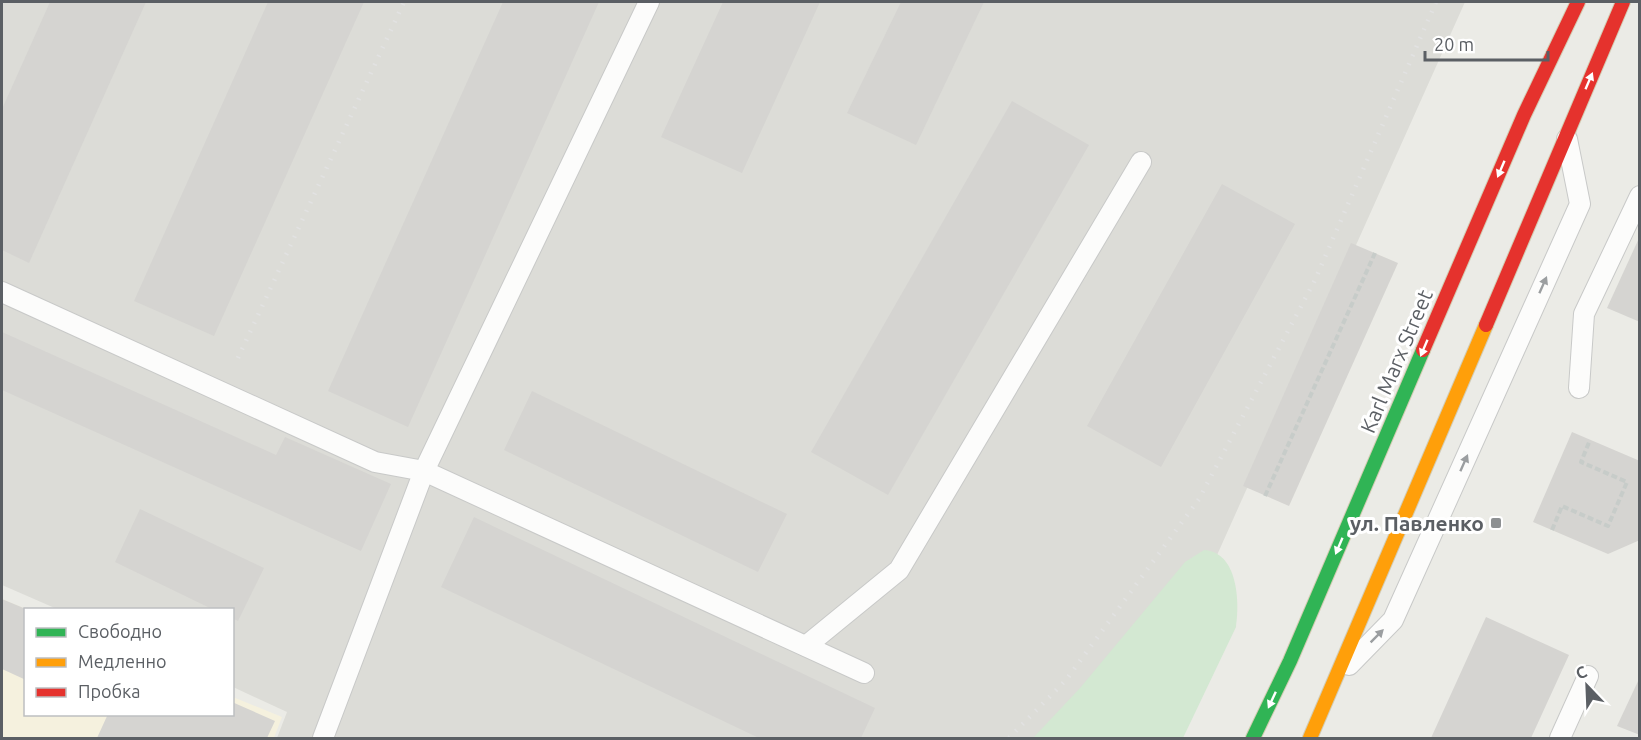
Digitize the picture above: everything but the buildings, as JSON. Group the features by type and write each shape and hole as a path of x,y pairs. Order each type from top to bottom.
{"main road":[{"name":"Karl Marx Street","path":"1253,738 1290,661 1524,115 1578,2"},
{"path":"1310,738 1623,2"}],"lane":[{"path":"323,738 424,471 649,2"},
{"path":"1336,678 1393,620 1580,204 1566,135"},
{"path":"806,646 899,570 1141,162"},
{"path":"1579,388 1584,314 1640,196"},
{"path":"2,292 375,462 424,471 864,673"},
{"path":"1560,738 1588,676"}],"path":[{"path":"1265,496 1375,253"},
{"path":"1552,530 1562,506 1608,526 1627,482 1581,462 1590,440"}],"shaded area":[{"path":"2,2 1465,2 1135,738 277,738 287,712 234,687 234,608 55,608 2,585"},
{"path":"2,599 24,608 24,716 234,716 234,697 282,717 274,738 2,738"}],"green space":[{"path":"1204,550 1224,559 1230,569 1237,592 1236,627 1183,738 1033,738 1080,688 1185,562"}],"railway":[{"path":"238,358 404,2"},
{"path":"1009,738 1066,680 1199,499 1315,280 1436,2"}],"traffic: fast":[{"path":"1253,738 1290,661 1423,350"}],"traffic: slow":[{"path":"1310,738 1486,325"}],"traffic: jam":[{"path":"1423,350 1524,115 1578,2"},
{"path":"1486,325 1623,2"}],"place":[{"name":"ул. Павленко","path":"1496,523"}]}
